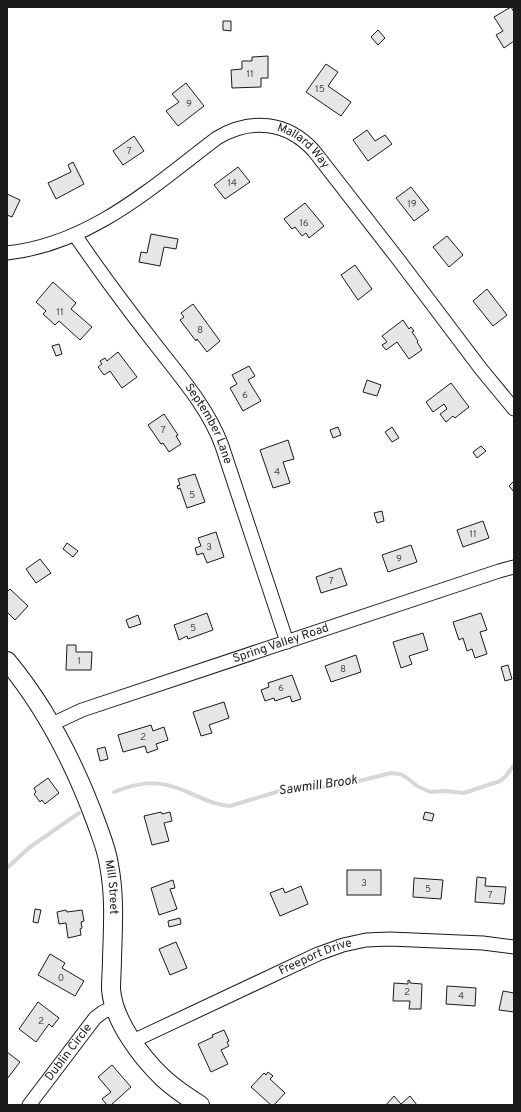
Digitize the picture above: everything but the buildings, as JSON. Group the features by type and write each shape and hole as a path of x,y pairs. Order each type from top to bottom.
{"street":[{"name":"Mallard Way","path":"7,253 38,248 75,235 116,213 217,138 230,131 257,125 272,126 286,130 304,141 314,151 481,369 514,409"},
{"name":"September Lane","path":"75,235 130,312 201,406 214,427 222,446 287,642"},
{"name":"Spring Valley Road","path":"50,725 82,710 514,567"},
{"name":"Mill Street","path":"7,661 31,694 50,725 72,767 101,836 109,864 113,905 111,988 114,1007 133,1042 152,1066 164,1078 200,1105"},
{"name":"Freeport Drive","path":"133,1042 318,954 343,945 366,940 390,939 483,943 514,946"},
{"name":"Dublin Circle","path":"29,1105 95,1018 114,1007"}],"waterway":[{"name":"Sawmill Brook","path":"114,792 139,784 155,783 171,786 211,802 230,806 283,790 343,785 391,773 400,774 417,786 430,792 445,791 464,793 500,781 506,776 514,765"},
{"name":"Sawmill Brook","path":"7,868 30,847 79,813"}]}
